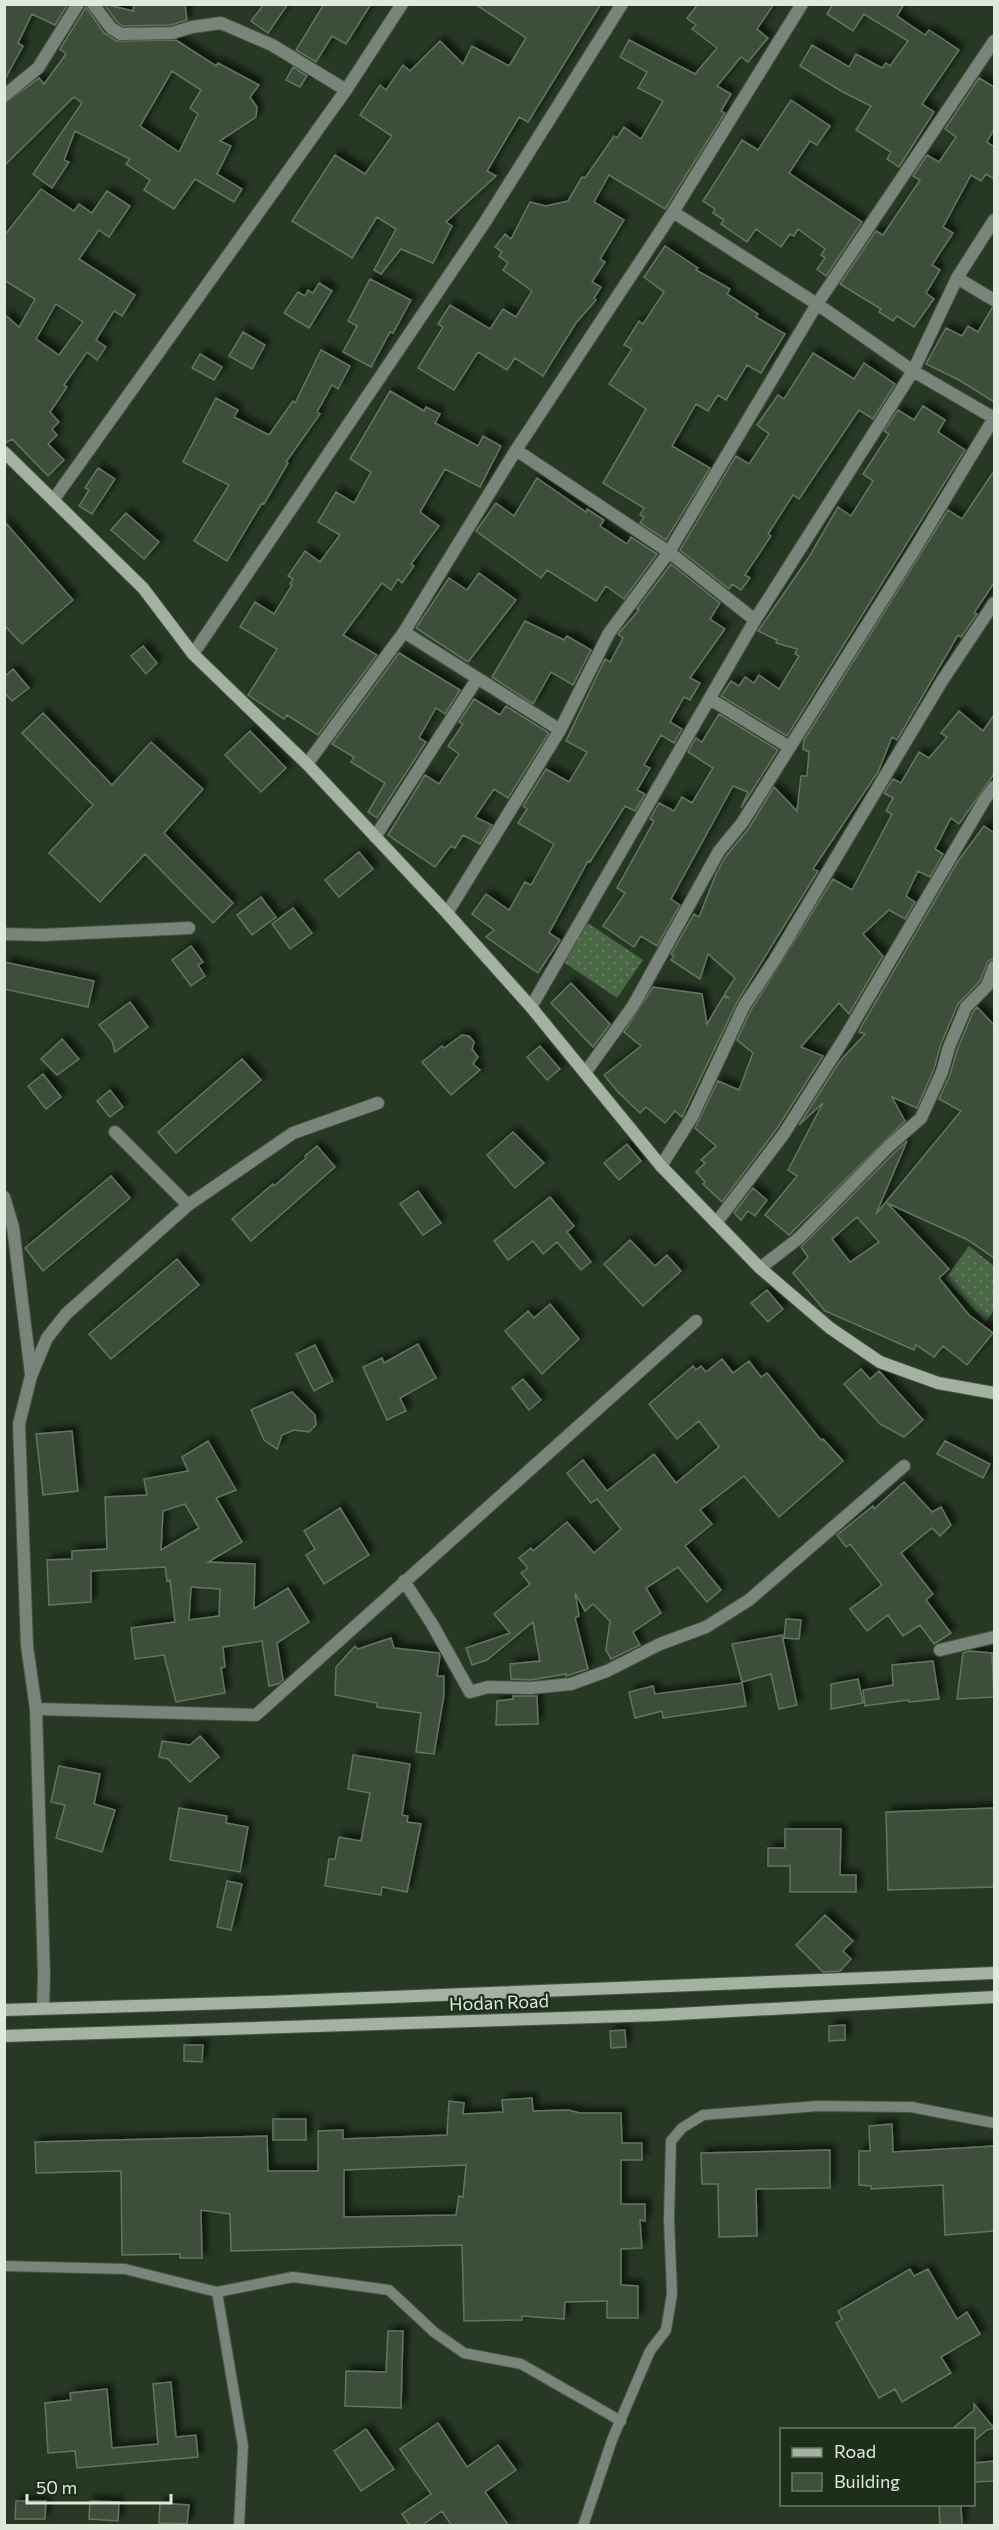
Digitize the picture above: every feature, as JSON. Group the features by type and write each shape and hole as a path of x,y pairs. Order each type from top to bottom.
{"main road":[{"path":"4,452 143,588 194,654 307,764 447,913 531,1007 661,1166 760,1268 830,1328 880,1362 938,1383 994,1393"},
{"name":"Hodan Road","path":"4,2010 994,1973"},
{"name":"Hodan Road","path":"4,2036 659,2015 994,1997"}],"street":[{"path":"4,96 38,68 78,4"},
{"path":"93,4 111,28 121,34 172,33 192,27 221,23 272,45 346,90"},
{"path":"54,499 346,90 402,4"},
{"path":"194,654 485,222 622,4"},
{"path":"307,764 404,632 516,450 673,212 802,4"},
{"path":"447,913 560,730 609,633 669,552 817,304 994,40"},
{"path":"585,1073 633,1006 719,851 742,823 913,552 994,418 913,371 817,304 673,212"},
{"path":"531,1007 755,620 913,371 957,278 994,220"},
{"path":"957,278 994,300"},
{"path":"516,450 669,552 755,620"},
{"path":"661,1166 692,1117 744,1006 774,961 942,681 994,603"},
{"path":"404,632 560,730"},
{"path":"375,837 477,679"},
{"path":"710,699 789,747"},
{"path":"716,1223 789,1125 844,1039 994,787"},
{"path":"4,934 42,935 189,928"},
{"path":"760,1268 799,1238 889,1146 921,1118 937,1084 949,1047 966,1007 987,986 994,967"},
{"path":"43,2008 36,1709 27,1646 19,1424 31,1376 47,1338 66,1314 188,1204 293,1133 378,1102"},
{"path":"115,1132 188,1204"},
{"path":"4,1197 13,1227 31,1376"},
{"path":"36,1709 256,1715 696,1321"},
{"path":"404,1581 432,1624 470,1692 488,1687 531,1688 571,1684 607,1671 660,1644 706,1627 749,1599 904,1466"},
{"path":"940,1650 994,1637"}],"lane":[{"path":"583,2526 612,2440 650,2350 666,2330 672,2294 669,2219 670,2141 682,2128 703,2115 818,2106 911,2107 994,2122"},
{"path":"4,2266 125,2269 217,2292 293,2277 389,2290 434,2332 464,2353 521,2364 621,2421"},
{"path":"217,2292 243,2446 239,2526"}],"green space":[{"path":"588,923 643,960 617,998 562,961"},
{"path":"969,1246 994,1266 994,1310 986,1322 945,1279"}],"building":[{"path":"4,4 68,4 55,25 32,14 18,43 23,46 4,81"},
{"path":"104,4 133,11 134,4 185,4 187,20 171,25 123,26 117,22"},
{"path":"264,4 288,4 268,33 251,21"},
{"path":"324,4 371,4 346,44 332,36 316,62 296,50"},
{"path":"475,4 601,4 528,122 519,117 487,171 496,176 446,222 452,226 433,263 401,249 381,274 374,270 396,229 377,217 352,258 292,221 335,155 365,174 392,136 360,115 380,85 386,90 403,65 410,71 440,41 463,64 472,46 509,66 526,38"},
{"path":"698,4 774,4 757,29 768,38 748,62 741,57 717,86 731,94 721,111 725,113 665,209 609,175 594,202 624,220 600,259 605,262 592,282 601,287 594,298 596,300 576,323 543,376 515,358 507,370 478,352 454,390 418,368 443,327 438,324 450,305 490,329 503,309 516,317 532,291 503,270 508,263 499,256 502,252 495,247 505,234 511,239 530,202 546,206 568,201 582,177 585,178 614,136 617,138 624,127 641,139 663,101 638,88 647,72 620,57 629,40 695,74 717,48 692,29 696,25 687,18"},
{"path":"833,4 904,4 897,16 925,35 929,30 959,50 922,104 934,112 899,167 887,159 891,152 856,130 871,106 800,66 812,45 849,67 856,54 882,68 886,63 890,66 908,41 864,14 853,31 827,14"},
{"path":"86,7 104,33 117,41 176,40 216,66 218,63 259,85 250,97 257,107 256,117 220,141 231,146 217,174 242,189 234,202 195,179 174,209 144,190 150,180 126,164 130,159 75,131 64,160 69,162 52,188 33,174 82,103 74,97 4,166 4,104 39,78 44,84 66,54 60,49","holes":["172,71 201,90 190,108 198,114 179,152 140,126"]},
{"path":"293,67 307,76 300,87 286,80"},
{"path":"979,78 994,87 994,129 987,142 994,147 994,179 986,174 981,181 971,175 943,227 953,233 932,265 940,270 926,293 934,299 914,327 897,316 893,321 879,312 881,309 840,284 876,231 883,235 920,180 913,176 927,155 939,162 956,137 945,129"},
{"path":"791,100 830,126 817,145 810,141 789,173 862,222 826,276 817,269 825,258 821,255 825,249 798,229 794,236 790,234 781,247 756,229 747,242 721,224 724,220 713,213 715,209 703,201 742,140 758,150"},
{"path":"41,189 74,211 79,204 92,213 107,191 130,206 109,237 99,230 79,259 135,295 122,316 114,311 96,340 106,347 97,360 87,352 64,385 67,387 50,412 59,422 52,429 57,435 48,444 64,460 48,476 12,439 4,444 4,314 19,327 35,299 4,280 4,236","holes":["56,304 83,322 59,355 36,339"]},
{"path":"665,246 698,268 696,270 730,289 727,294 758,314 756,317 785,334 761,373 747,365 726,400 718,395 708,411 696,404 672,446 710,468 666,540 640,523 644,517 640,515 644,508 603,483 646,409 609,384 632,349 624,345 639,321 643,324 664,292 644,277"},
{"path":"370,279 411,300 371,367 343,352 357,326 348,321"},
{"path":"319,283 332,291 309,328 284,313 298,292 305,296 308,290 313,293"},
{"path":"994,308 994,402 959,380 926,364 946,328 962,336 968,326 978,332"},
{"path":"243,332 265,345 252,369 229,356"},
{"path":"321,350 350,366 338,389 332,385 317,412 320,414 286,462 288,463 264,504 262,503 227,561 194,541 229,485 183,462 216,398 238,410 234,417 269,435 293,401 295,403"},
{"path":"813,353 854,379 864,363 895,384 873,419 859,410 799,499 793,495 768,534 771,536 745,575 750,578 741,590 732,584 729,589 680,550 736,456 749,464 769,434 757,425 778,395 784,399"},
{"path":"200,354 222,367 214,380 192,368"},
{"path":"390,391 424,411 426,407 440,414 435,423 478,446 483,436 501,446 480,487 445,469 420,512 439,526 411,564 414,566 402,583 398,579 391,590 382,583 343,635 377,655 318,735 287,715 284,719 248,695 277,649 240,627 255,602 274,614 292,585 290,584 293,579 288,576 305,551 320,562 340,535 318,522 336,492 354,503 371,472 350,459"},
{"path":"923,406 945,420 938,432 965,450 787,736 721,696 731,681 739,686 745,677 754,683 759,675 779,689 799,656 795,654 797,649 776,643 777,640 758,631 809,557 838,507 851,516 873,481 863,474 889,434 884,431 898,410 914,420"},
{"path":"98,468 115,479 92,514 79,506 89,490 85,488"},
{"path":"994,471 994,583 974,613 977,614 961,637 958,635 897,740 892,737 878,772 813,869 818,871 737,1002 682,1117 675,1111 665,1123 646,1107 640,1113 604,1075 641,1046 624,1032 653,987 702,994 707,1024 723,997 729,998 724,995 735,978 708,954 700,979 671,960 674,956 671,954 694,914 699,917 716,874 726,856 749,828 774,787 797,811 801,776 807,776 809,752 803,749 804,740 948,510 962,519"},
{"path":"537,478 586,512 587,509 604,520 600,526 627,544 631,537 657,554 624,599 606,586 596,601 547,570 541,578 476,531 496,503 514,516"},
{"path":"126,513 159,542 144,559 111,530"},
{"path":"4,521 73,600 22,644 4,625"},
{"path":"671,564 720,603 710,619 725,629 690,678 700,683 690,700 684,697 670,722 682,729 674,743 661,735 644,765 650,768 637,790 645,794 635,811 625,806 590,862 588,861 549,933 560,940 538,973 486,937 494,930 472,914 486,894 509,910 525,882 531,885 554,844 518,823 527,809 523,806 546,769 569,782 587,752 566,741 605,659 610,662 623,638 618,634 639,610 637,609"},
{"path":"479,573 516,600 468,662 416,628 449,578 467,590"},
{"path":"525,621 564,640 567,636 591,650 573,685 551,672 533,704 492,677"},
{"path":"143,646 157,663 146,674 131,656"},
{"path":"399,653 460,690 445,714 436,708 419,738 426,742 377,818 368,812 385,783 351,762 354,757 332,744"},
{"path":"13,669 29,688 12,701 4,692 4,677"},
{"path":"474,699 500,715 506,706 549,733 508,798 494,789 475,817 492,825 480,844 463,835 455,848 451,846 435,867 388,835 425,775 439,784 459,754 448,746 463,724 459,722"},
{"path":"959,711 983,731 994,715 994,774 959,824 951,818 935,849 943,854 930,877 918,871 906,896 915,902 905,919 889,910 863,934 883,956 849,1014 839,1003 801,1047 823,1056 776,1130 722,1202 703,1184 705,1182 696,1172 705,1163 701,1160 716,1146 695,1128 718,1081 739,1090 753,1053 737,1040 751,1010 833,879 852,890 892,814 886,811 893,798 884,793 893,779 901,783 919,752 929,758 947,737 941,733"},
{"path":"43,713 112,785 151,742 203,789 164,833 233,903 213,923 145,854 100,902 49,853 93,805 22,733"},
{"path":"719,714 778,750 741,808 748,792 733,786 671,899 680,905 657,946 641,936 634,947 603,926 625,893 617,888 654,821 650,819 659,803 674,811 682,797 692,803 713,768 688,752 696,738 702,742"},
{"path":"250,731 286,768 261,792 225,755"},
{"path":"984,826 994,833 994,959 988,961 980,981 958,1004 917,1108 892,1097 905,1121 789,1235 765,1215 797,1176 788,1170 823,1103 799,1125 840,1061 865,1034 859,1032 861,1027 958,861"},
{"path":"359,852 373,869 339,897 325,880"},
{"path":"261,897 276,917 252,935 237,915"},
{"path":"293,908 312,933 290,949 272,924"},
{"path":"191,946 203,962 198,965 205,976 191,986 172,960"},
{"path":"4,962 94,981 88,1007 4,989"},
{"path":"571,983 610,1024 593,1047 551,1003"},
{"path":"130,1002 148,1027 115,1052 112,1041 99,1025"},
{"path":"977,1007 994,1025 994,1258 968,1240 887,1203 949,1269 939,1278 969,1315 993,1333 967,1365 943,1346 934,1357 916,1345 914,1350 825,1311 793,1273 808,1257 801,1247 895,1152 907,1141 876,1214 961,1111 939,1099","holes":["857,1217 879,1242 850,1262 832,1239"]},
{"path":"462,1035 469,1036 474,1042 472,1049 478,1057 473,1064 480,1070 451,1095 422,1062 442,1046 444,1048"},
{"path":"62,1039 79,1059 57,1075 41,1059"},
{"path":"540,1046 560,1069 547,1080 527,1057"},
{"path":"242,1059 261,1080 176,1153 158,1132"},
{"path":"43,1074 61,1097 46,1109 28,1086"},
{"path":"110,1090 123,1107 110,1117 97,1101"},
{"path":"513,1132 544,1163 515,1188 487,1155"},
{"path":"627,1144 641,1161 619,1180 604,1163"},
{"path":"317,1146 335,1167 251,1241 232,1219 273,1184 274,1186"},
{"path":"111,1176 130,1198 43,1271 25,1248"},
{"path":"753,1188 767,1200 755,1216 748,1211 741,1220 734,1213"},
{"path":"418,1191 441,1223 423,1235 400,1204"},
{"path":"550,1197 574,1226 567,1232 591,1262 581,1270 557,1242 543,1254 533,1241 508,1260 494,1241"},
{"path":"630,1240 655,1266 667,1255 681,1271 643,1306 604,1264"},
{"path":"177,1259 199,1285 111,1359 89,1334"},
{"path":"767,1290 783,1309 768,1322 751,1303"},
{"path":"550,1304 579,1339 542,1374 505,1331 528,1311 534,1318"},
{"path":"418,1344 436,1378 400,1398 406,1411 387,1420 363,1367 382,1358 384,1363"},
{"path":"315,1345 333,1381 314,1391 296,1354"},
{"path":"722,1359 733,1373 749,1361 761,1377 767,1373 821,1440 823,1439 843,1461 779,1517 744,1476 700,1510 712,1524 685,1546 721,1590 707,1602 678,1567 646,1588 661,1613 633,1632 640,1645 611,1659 606,1650 610,1621 593,1604 585,1611 575,1593 579,1616 575,1618 588,1669 566,1676 566,1674 531,1680 511,1679 510,1664 540,1661 533,1622 487,1660 472,1665 466,1648 510,1633 494,1614 530,1584 521,1573 528,1568 519,1558 531,1548 533,1551 567,1522 594,1553 621,1529 597,1499 591,1503 567,1473 583,1460 607,1491 654,1454 676,1483 719,1447 699,1421 677,1439 649,1404 693,1366 696,1370 701,1366 706,1372"},
{"path":"861,1369 870,1379 879,1371 923,1420 904,1437 880,1424 844,1384"},
{"path":"523,1379 541,1400 529,1410 512,1388"},
{"path":"292,1392 315,1415 316,1425 309,1432 294,1430 282,1435 277,1449 264,1440 251,1410"},
{"path":"72,1431 78,1491 43,1495 36,1434"},
{"path":"208,1441 236,1490 216,1498 242,1542 208,1562 255,1564 254,1609 288,1588 309,1622 277,1643 283,1680 278,1684 269,1686 262,1641 223,1647 225,1667 221,1668 225,1693 176,1702 164,1655 135,1659 131,1628 175,1622 170,1580 167,1581 165,1567 91,1571 91,1602 49,1605 47,1560 72,1559 72,1551 107,1549 105,1497 147,1495 144,1479 188,1471 182,1457","holes":["185,1504 199,1528 161,1550 163,1511","191,1587 220,1589 219,1616 189,1620"]},
{"path":"945,1441 990,1464 983,1478 937,1454"},
{"path":"904,1482 932,1512 941,1507 951,1525 940,1536 932,1528 901,1553 933,1594 926,1600 951,1633 934,1644 920,1625 903,1636 888,1615 867,1631 850,1609 882,1585 850,1544 846,1547 837,1535 873,1506 874,1509"},
{"path":"340,1508 369,1555 324,1584 306,1555 315,1549 304,1531"},
{"path":"786,1619 801,1620 799,1639 784,1638"},
{"path":"782,1635 797,1705 779,1709 771,1674 742,1682 732,1644"},
{"path":"391,1638 394,1648 439,1653 437,1676 444,1676 444,1695 434,1754 416,1752 421,1713 377,1707 377,1703 335,1695 336,1667 355,1646 358,1649"},
{"path":"969,1651 992,1653 994,1697 957,1699 963,1653"},
{"path":"933,1661 939,1699 909,1702 908,1700 865,1706 863,1690 893,1685 892,1665"},
{"path":"858,1679 863,1703 831,1709 831,1684"},
{"path":"742,1683 746,1706 663,1718 662,1711 635,1718 629,1692 653,1686 655,1694"},
{"path":"513,1696 537,1696 538,1724 496,1725 497,1701 513,1699"},
{"path":"200,1736 219,1757 190,1782 168,1759 159,1757 162,1741 190,1745"},
{"path":"353,1755 410,1764 402,1815 408,1816 407,1822 421,1824 407,1892 382,1887 381,1895 325,1886 329,1859 335,1859 339,1837 361,1841 370,1793 348,1789"},
{"path":"59,1766 100,1774 94,1804 115,1810 102,1852 56,1838 65,1805 51,1802"},
{"path":"179,1808 227,1816 226,1823 248,1827 240,1872 170,1860"},
{"path":"994,1808 994,1887 888,1890 886,1812"},
{"path":"785,1829 841,1829 840,1875 856,1875 856,1892 790,1892 790,1866 768,1866 768,1848 785,1848"},
{"path":"227,1881 242,1884 231,1930 217,1927"},
{"path":"825,1915 853,1941 843,1951 851,1959 840,1971 823,1972 796,1945"},
{"path":"845,2025 845,2040 829,2041 829,2026"},
{"path":"625,2030 626,2047 611,2048 610,2031"},
{"path":"184,2045 203,2045 202,2062 184,2061"},
{"path":"532,2098 533,2111 621,2113 622,2143 642,2143 642,2160 621,2160 621,2204 645,2204 645,2221 640,2220 642,2248 621,2249 621,2285 638,2286 638,2318 607,2318 607,2301 565,2302 564,2319 522,2316 522,2320 464,2321 462,2245 231,2251 230,2214 201,2210 202,2258 180,2258 180,2254 122,2255 121,2171 36,2173 35,2142 267,2136 268,2171 318,2171 318,2131 343,2130 343,2139 447,2135 449,2101 464,2103 463,2114 503,2112 502,2100","holes":["466,2165 463,2197 459,2196 456,2215 344,2217 344,2170"]},
{"path":"273,2119 306,2119 306,2140 273,2140"},
{"path":"892,2124 893,2152 994,2146 994,2231 945,2235 943,2185 871,2189 871,2186 859,2185 859,2151 870,2151 869,2126"},
{"path":"830,2150 830,2188 756,2189 757,2236 719,2237 718,2184 702,2184 701,2153"},
{"path":"910,2269 914,2276 928,2269 957,2319 967,2312 980,2334 941,2357 951,2373 902,2402 895,2389 879,2398 836,2323 842,2319 838,2311"},
{"path":"388,2331 403,2331 401,2408 345,2406 346,2371 386,2372"},
{"path":"171,2382 176,2437 196,2435 198,2457 77,2468 75,2451 48,2453 45,2403 71,2400 70,2393 107,2389 112,2448 158,2444 153,2384"},
{"path":"974,2404 994,2428 987,2430 975,2440 975,2428 953,2428 974,2410"},
{"path":"438,2423 467,2467 498,2445 516,2470 485,2492 509,2526 452,2526 442,2511 421,2526 410,2526 402,2514 431,2494 400,2449"},
{"path":"366,2429 394,2469 361,2491 334,2451"},
{"path":"994,2461 994,2481 975,2482 975,2463"},
{"path":"16,2501 46,2501 45,2519 15,2519"},
{"path":"90,2501 119,2502 118,2521 89,2519"},
{"path":"160,2503 189,2505 187,2524 159,2523"},
{"path":"939,2506 961,2506 962,2526 940,2526"}]}
